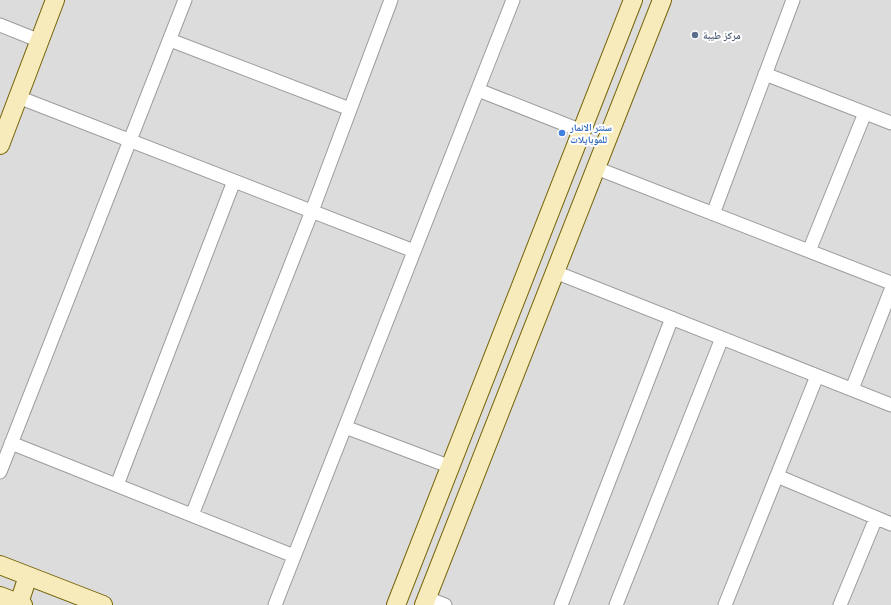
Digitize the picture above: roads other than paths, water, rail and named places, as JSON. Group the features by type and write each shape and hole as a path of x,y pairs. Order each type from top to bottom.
{"street":[{"path":"0,145 55,0"},
{"path":"0,472 185,0"},
{"path":"192,516 312,211 389,0"},
{"path":"275,605 513,0"},
{"path":"396,605 633,0"},
{"path":"445,605 425,601 662,0"},
{"path":"713,214 793,0"},
{"path":"0,25 40,41"},
{"path":"170,40 350,109"},
{"path":"605,73 630,82"},
{"path":"765,74 891,123"},
{"path":"478,90 582,131"},
{"path":"18,97 414,251"},
{"path":"809,251 865,113"},
{"path":"596,168 891,283"},
{"path":"117,485 234,181"},
{"path":"555,272 891,405"},
{"path":"852,389 891,290"},
{"path":"561,605 672,318"},
{"path":"616,605 722,338"},
{"path":"725,605 818,376"},
{"path":"478,398 502,407"},
{"path":"345,427 450,467"},
{"path":"11,443 294,556"},
{"path":"777,476 891,524"},
{"path":"840,605 876,518"},
{"path":"0,565 103,605"},
{"path":"0,596 21,604 28,576"}],"place":[{"name":"مركز طيبة","path":"695,35"},
{"name":"سنتر الانمار للموبايلات","path":"562,133"}]}
